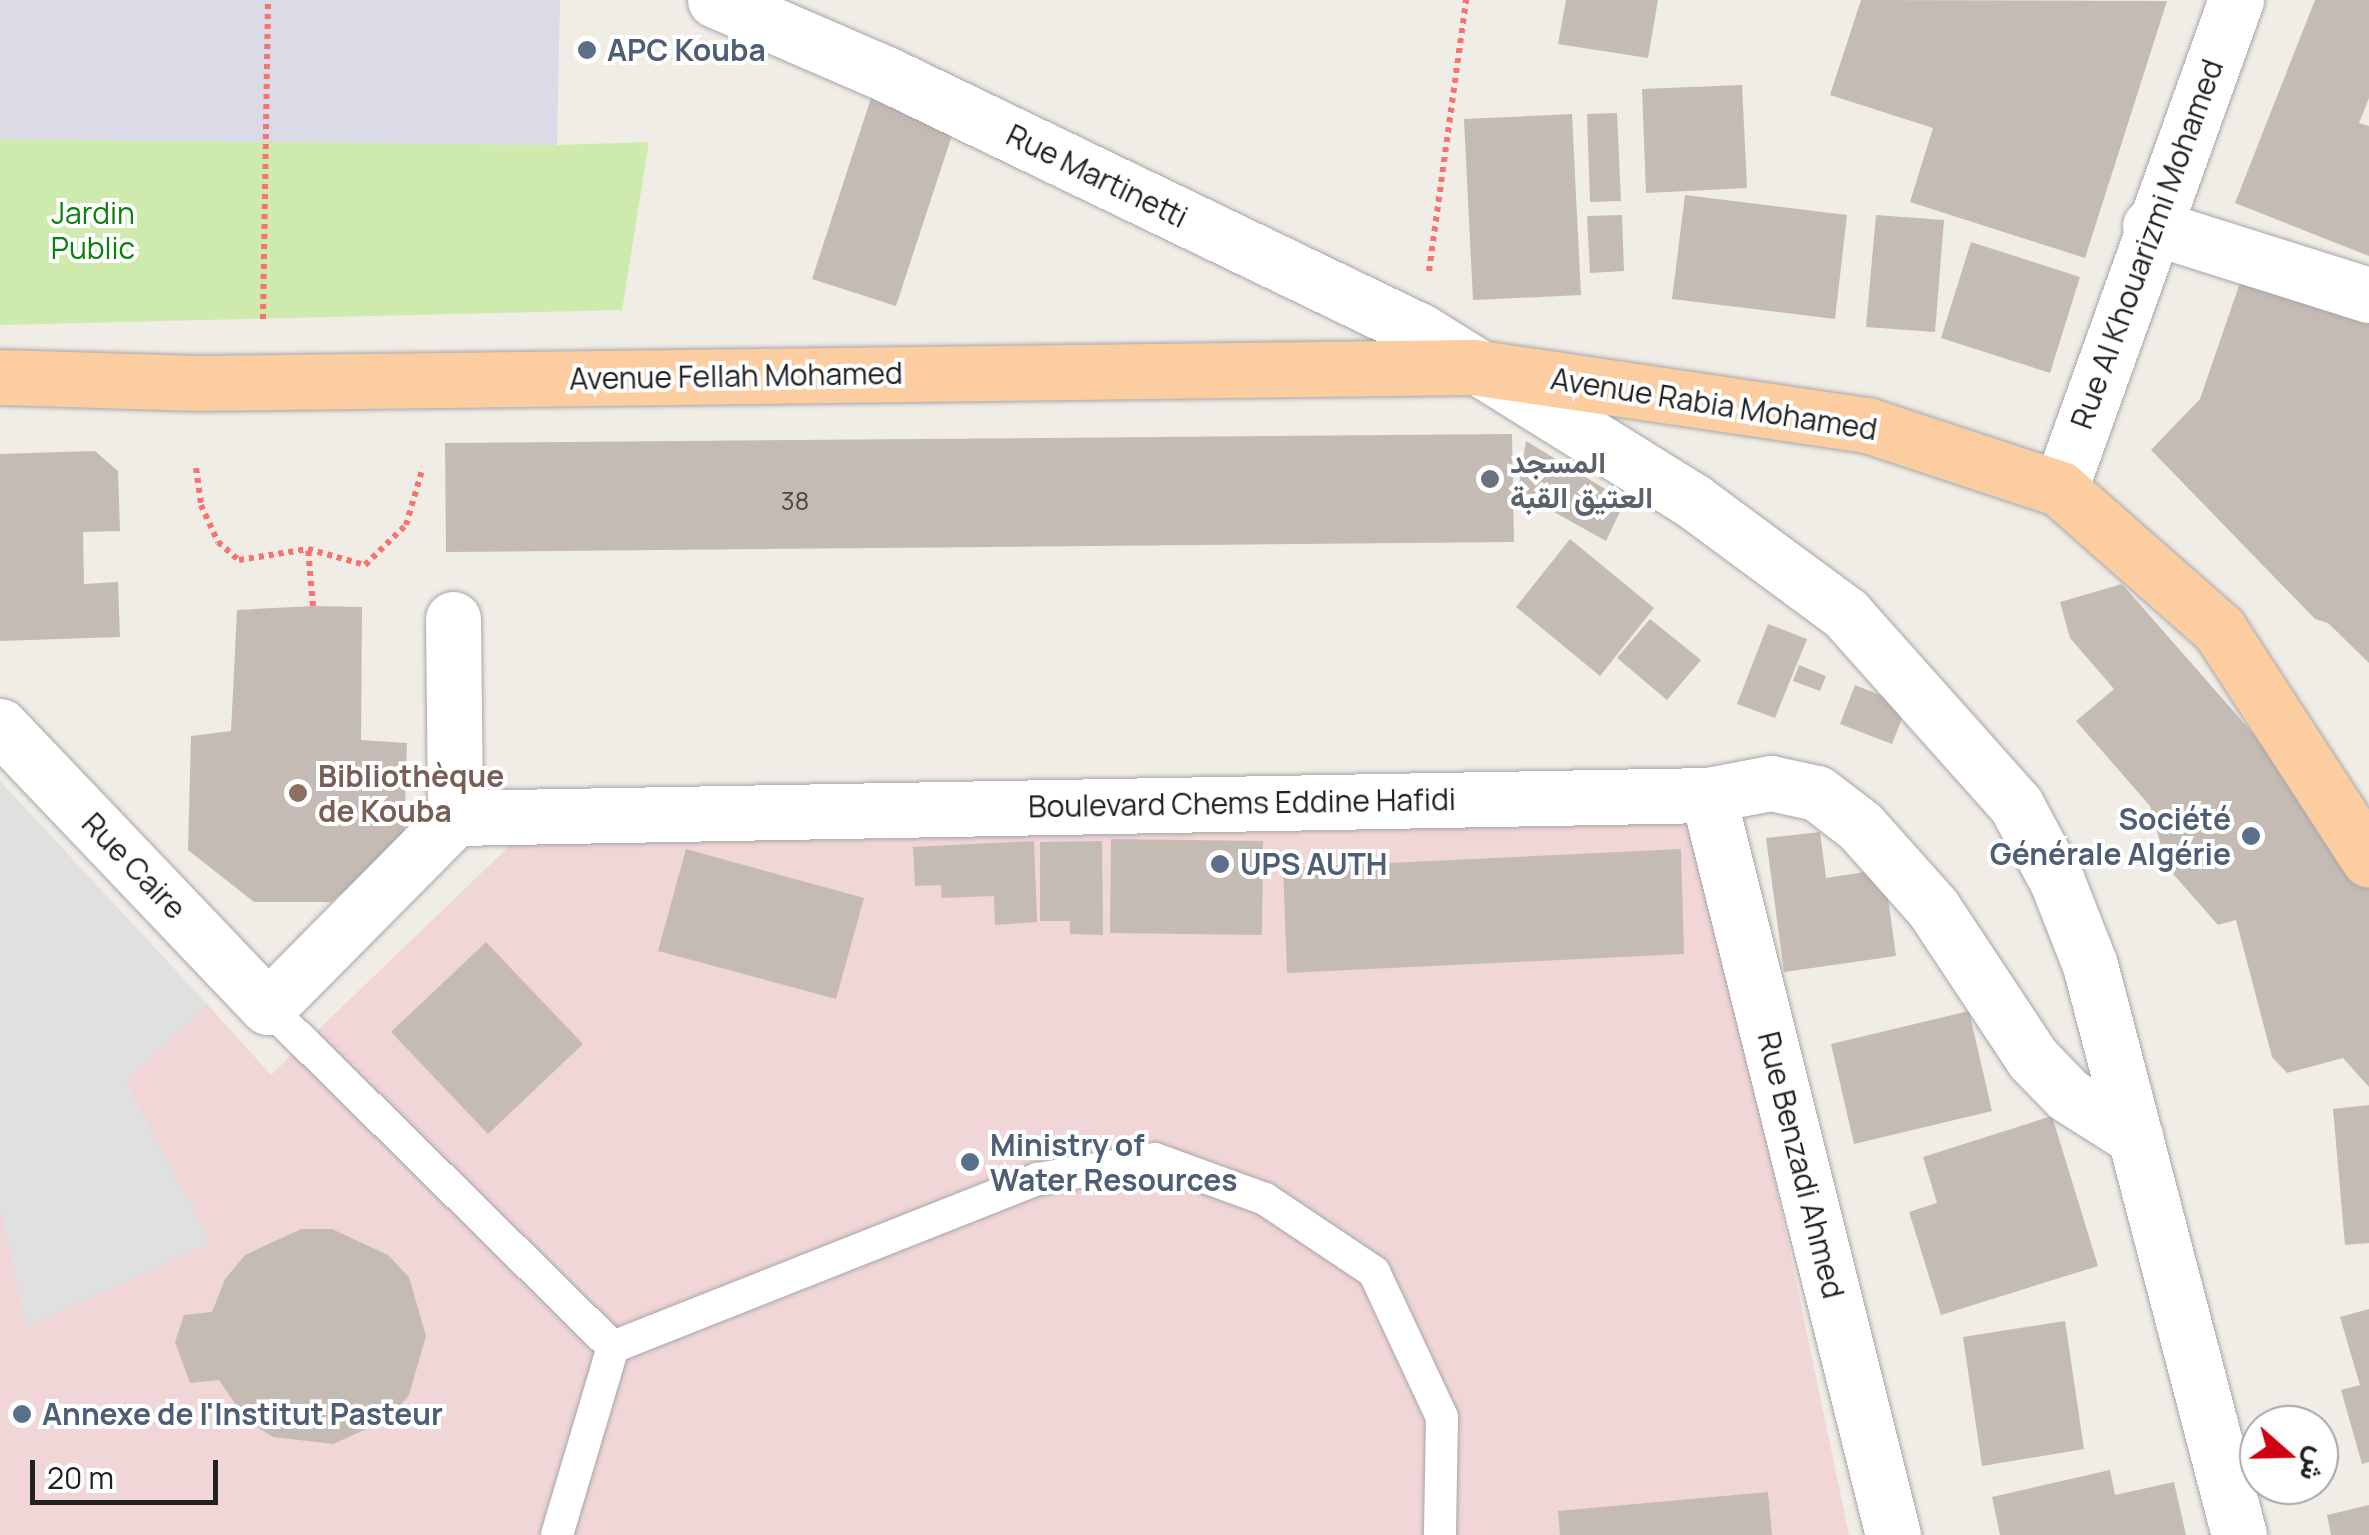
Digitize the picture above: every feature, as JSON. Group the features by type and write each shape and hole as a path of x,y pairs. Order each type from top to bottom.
{"main road":[{"name":"Avenue Rabia Mohamed","path":"1473,366 1867,425 2060,489 2220,628 2369,860"},
{"name":"Avenue Fellah Mohamed","path":"0,377 199,382 1473,366"}],"street":[{"name":"Rue Martinetti","path":"715,0 888,76 1420,332 1693,501 1846,614 2016,804 2090,965 2238,1535"},
{"name":"Rue Al Khouarizmi Mohamed","path":"2060,489 2150,226 2236,0"},
{"path":"2150,226 2369,295"},
{"path":"268,1007 455,818 452,619"},
{"name":"Rue Caire","path":"0,726 268,1007"},
{"name":"Boulevard Chems Eddine Hafidi","path":"455,818 1708,795 1771,783 1817,792 1860,826 1933,908 2033,1059 2068,1094 2136,1138"},
{"name":"Rue Benzadi Ahmed","path":"1708,795 1894,1535"}],"lane":[{"path":"268,1007 613,1347"},
{"path":"613,1347 1038,1179 1156,1159 1265,1199 1374,1272 1442,1418 1440,1535"},
{"path":"557,1535 613,1347"}],"path":[{"path":"263,319 268,0"},
{"path":"1420,332 1466,0"},
{"path":"196,468 201,505 218,542 239,560 308,549 365,565 406,525 423,466"},
{"path":"308,549 313,606"}],"shaded area":[{"path":"0,0 560,0 557,145 0,139"},
{"path":"0,781 207,1004 125,1081 211,1243 26,1327 0,1205"},
{"name":"Ministry of Water Resources","path":"1700,821 1849,1535 0,1535 0,1205 2,1212 210,1243 125,1081 207,1004 271,1075 521,835 861,839"}],"green space":[{"name":"Jardin Public","path":"0,139 557,145 649,142 622,310 0,325"}],"building":[{"path":"1566,0 1658,0 1648,58 1558,44"},
{"path":"1861,0 2167,1 2085,258 1910,202 1933,128 1830,95"},
{"path":"2315,0 2369,0 2369,98 2359,123 2369,126 2369,256 2235,203"},
{"path":"1742,85 1747,188 1646,193 1642,89"},
{"path":"871,98 955,126 896,306 812,279"},
{"path":"1617,113 1621,201 1590,202 1587,114"},
{"path":"1572,114 1581,295 1473,300 1464,119"},
{"path":"1685,195 1847,215 1835,319 1672,299"},
{"path":"1622,215 1624,271 1590,273 1587,216"},
{"path":"1876,215 1944,220 1935,332 1866,327"},
{"path":"1971,242 2080,277 2050,373 1941,338"},
{"path":"2242,277 2369,318 2369,663 2328,623 2315,619 2151,450 2200,399"},
{"path":"1512,434 1514,542 446,552 445,443"},
{"path":"1526,441 1625,501 1606,541 1518,492"},
{"path":"95,451 118,471 120,531 83,532 84,584 118,582 120,637 0,641 0,454"},
{"path":"1570,539 1654,608 1600,676 1516,607"},
{"name":"Société Générale Algérie","path":"2122,584 2369,866 2369,1087 2343,1058 2287,1073 2272,1057 2236,920 2218,925 2167,867 2150,806 2076,721 2114,689 2070,638 2060,602"},
{"name":"Bibliothèque de Kouba","path":"362,607 361,740 407,743 404,842 331,902 254,902 188,850 191,736 231,731 237,610"},
{"path":"1650,619 1701,660 1667,700 1617,658"},
{"path":"1768,624 1807,639 1775,718 1737,704"},
{"path":"1799,665 1826,676 1820,691 1793,681"},
{"path":"1855,685 1907,706 1892,744 1840,724"},
{"path":"1820,832 1826,878 1884,869 1896,956 1784,972 1766,838"},
{"path":"1111,839 1263,841 1262,935 1110,933"},
{"path":"1034,841 1037,922 995,925 994,896 942,898 941,885 915,886 913,847"},
{"path":"1102,841 1103,935 1070,934 1070,921 1040,921 1040,842"},
{"path":"686,849 864,898 836,999 658,951"},
{"path":"1681,849 1684,954 1287,973 1283,868"},
{"path":"486,942 583,1044 488,1134 391,1032"},
{"path":"1969,1011 1992,1111 1854,1144 1831,1044"},
{"path":"2369,1105 2369,1243 2345,1245 2333,1109"},
{"path":"2052,1116 2098,1266 1941,1315 1909,1212 1937,1203 1923,1157"},
{"path":"301,1229 332,1229 388,1255 409,1277 426,1336 409,1395 389,1419 333,1444 273,1437 246,1420 219,1380 190,1383 175,1342 184,1315 212,1312 225,1279 245,1255"},
{"path":"2369,1309 2369,1462 2362,1464 2341,1390 2360,1385 2340,1317"},
{"path":"2065,1321 2084,1449 1982,1466 1963,1337"},
{"path":"2110,1470 2115,1495 2174,1482 2186,1535 2000,1535 1992,1497"},
{"path":"1768,1492 1772,1535 1560,1535 1558,1511"},
{"path":"2369,1505 2369,1535 2331,1535 2327,1515"}],"place":[{"name":"APC Kouba","path":"587,50"},
{"name":"المسجد العتيق القبة","path":"1490,479"},
{"name":"Bibliothèque de Kouba","path":"298,793"},
{"name":"Société Générale Algérie","path":"2251,836"},
{"name":"UPS AUTH","path":"1220,864"},
{"name":"Ministry of Water Resources","path":"970,1162"},
{"name":"Annexe de l'Institut Pasteur","path":"22,1414"}]}
